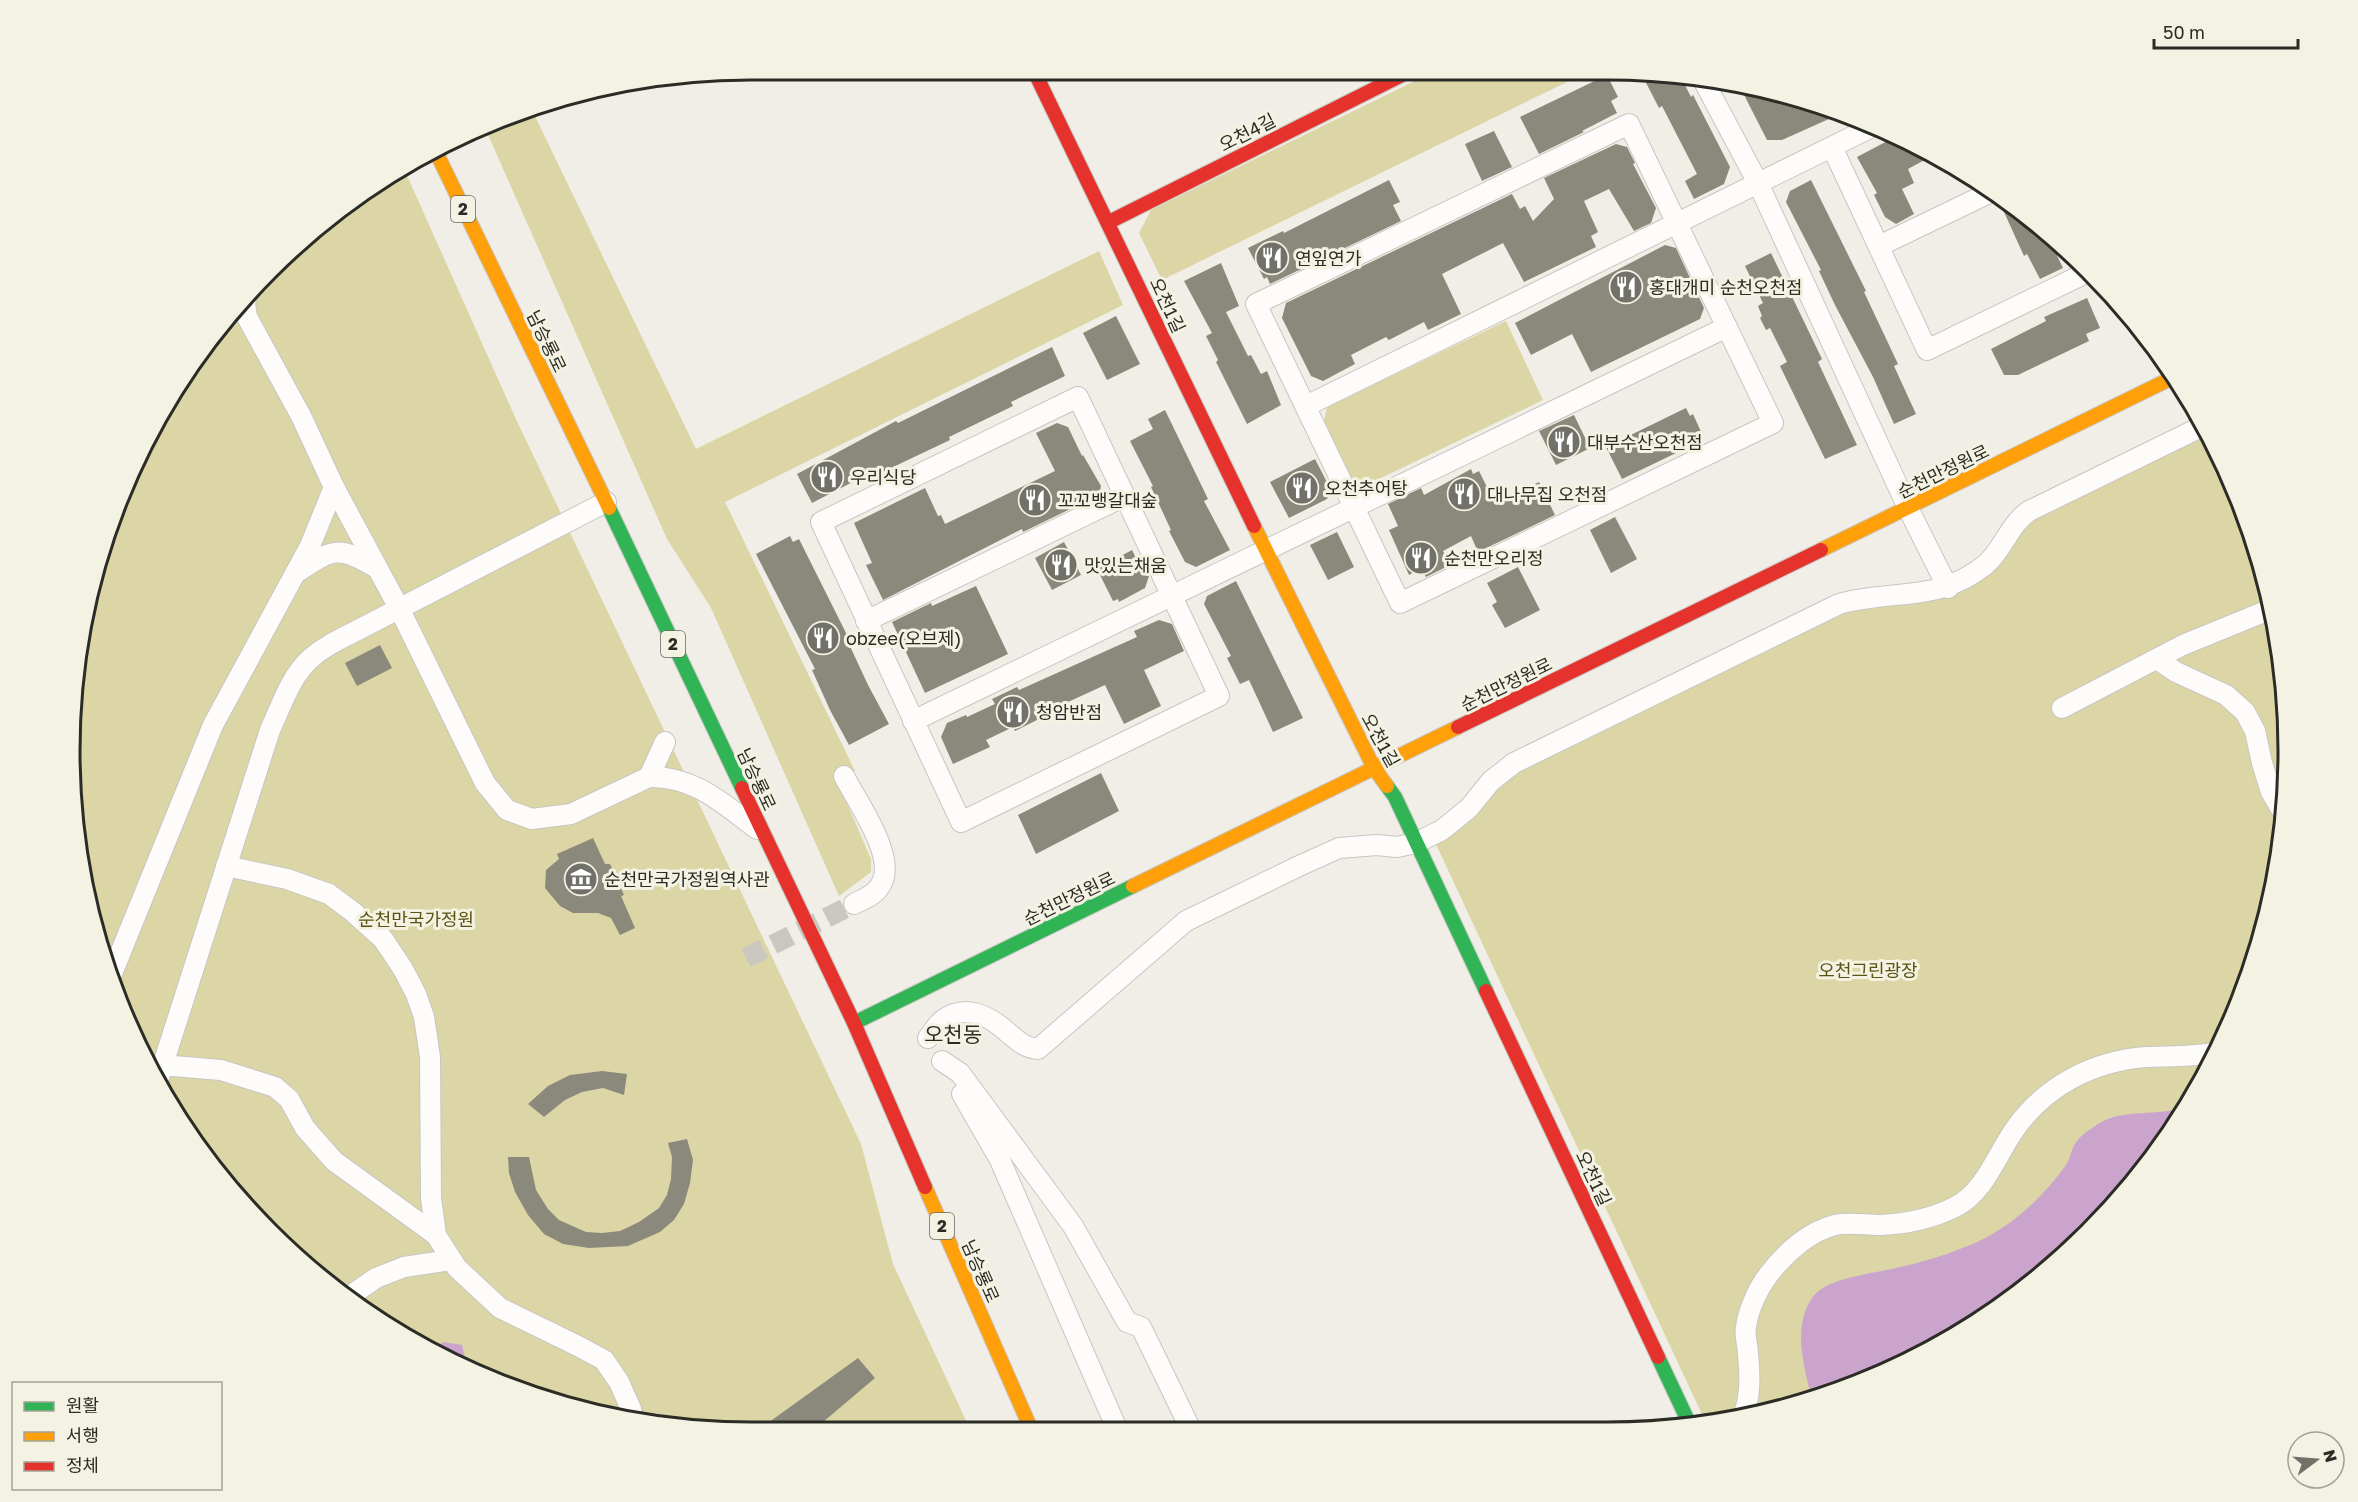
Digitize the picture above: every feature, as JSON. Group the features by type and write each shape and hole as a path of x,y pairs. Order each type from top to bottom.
{"main road":[{"name":"오천1길","path":"1038,80 1109,222 1265,550 1374,768 1395,797 1687,1418"},
{"name":"오천4길","path":"1109,222 1392,80"},
{"name":"남승룡로","path":"438,157 606,502 854,1023 1028,1422"},
{"name":"순천만정원로","path":"854,1023 2167,381"}],"street":[{"path":"1707,87 1758,183 1908,508 1948,588"},
{"path":"1629,124 1727,327 1773,423 1400,603 1256,304 1629,124"},
{"path":"1305,406 1864,131"},
{"path":"1832,147 1927,350 2081,275"},
{"path":"1879,246 1984,196"},
{"path":"246,308 334,487 399,608 485,783 507,810 532,819 571,814 649,777 663,777 683,780 703,789 763,834"},
{"path":"913,721 1727,327"},
{"path":"1078,397 1125,496 1219,696 961,822 821,522 1078,397"},
{"path":"1114,1422 1000,1160 926,1035 943,1020 968,1011 979,1013 992,1020 1019,1043 1038,1049 1168,935 1199,914 1340,848 1377,845 1397,847 1416,843 1442,830 1458,818 1491,781 1514,763 1812,616 1852,600 1948,588 1986,564 2010,529 2029,511 2196,429"},
{"path":"115,967 213,725 310,546 334,487"},
{"path":"866,621 1125,496"},
{"path":"160,1069 270,730 287,693 308,661 325,647 606,502"},
{"path":"296,572 318,558 341,551 352,554 377,568"},
{"path":"2062,708 2182,645 2264,612"},
{"path":"2157,659 2176,672 2226,695 2245,712 2255,730 2268,785 2277,800"},
{"path":"649,777 665,742"},
{"path":"844,776 882,847 886,861 886,874 882,884 876,892 854,904"},
{"path":"226,867 287,879 329,894 383,939 403,969 416,994 424,1017 429,1057 430,1198 436,1235 457,1268 500,1308 604,1360 619,1382 632,1412"},
{"path":"1746,1408 1750,1386 1745,1327 1768,1274 1810,1236 1838,1225 1902,1223 1955,1207 1976,1191 2016,1127 2034,1107 2052,1089 2073,1077 2122,1060 2205,1055"},
{"path":"942,1061 960,1073 1073,1226 1126,1322 1141,1327 1187,1422"},
{"path":"164,1076 221,1070 275,1087 289,1099 305,1128 334,1161 436,1235"},
{"path":"355,1293 376,1278 404,1267 451,1260"}],"green space":[{"path":"1417,80 1571,80 1162,280 1139,233 1151,210"},
{"path":"534,115 696,449 1099,251 1123,305 725,502 855,771 837,780 871,859 871,872 839,896 711,608 667,539 488,134"},
{"name":"순천만국가정원","path":"407,174 515,417 861,1144 893,1264 967,1422 751,1422 663,1417 577,1400 494,1371 415,1333 342,1284 308,1256 246,1194 218,1160 169,1087 131,1008 115,967 92,882 81,795 81,707 85,663 102,577 115,535 149,454 169,415 218,342 246,308 301,252 369,199"},
{"path":"1506,321 1543,400 1354,491 1323,425 1327,407"},
{"name":"오천그린광장","path":"2198,433 2209,454 2243,535 2256,577 2273,663 2277,707 2277,795 2273,839 2256,925 2243,967 2209,1048 2189,1087 2165,1124 2112,1194 2050,1256 1980,1309 1943,1333 1904,1353 1823,1387 1781,1400 1703,1416 1434,840 1502,775 1833,611 1929,599 2029,520"}],"shaded area":[{"path":"2174,1110 2140,1160 2112,1194 2050,1256 2016,1284 1943,1333 1864,1371 1810,1391 1803,1361 1802,1322 1812,1298 1819,1291 1828,1285 1851,1277 1922,1262 1980,1241 2008,1224 2033,1203 2066,1165 2079,1139 2098,1124 2119,1116"},
{"path":"443,1342 462,1345 465,1358 454,1353 439,1345"}],"building":[{"path":"1597,80 1610,80 1618,97 1611,101 1617,113 1539,154 1520,117"},
{"path":"1645,81 1685,84 1691,97 1693,95 1730,167 1724,184 1694,199 1685,181 1697,174 1662,106 1659,108"},
{"path":"1743,93 1781,102 1831,118 1782,140 1767,140"},
{"path":"1494,131 1512,167 1482,181 1465,144"},
{"path":"1887,141 1925,160 1908,169 1914,183 1902,189 1914,214 1896,224 1885,217 1874,195 1877,193 1857,157"},
{"path":"1616,144 1627,147 1635,163 1633,164 1656,208 1651,223 1634,231 1609,189 1584,201 1598,232 1591,236 1596,247 1524,282 1503,243 1442,274 1461,314 1428,330 1424,322 1389,340 1386,337 1351,355 1355,364 1323,381 1311,376 1282,318 1286,303 1512,194 1520,209 1525,206 1533,221 1554,199 1544,178"},
{"path":"1389,180 1400,202 1393,205 1401,221 1270,284 1267,277 1264,279 1248,248 1283,231 1284,233"},
{"path":"1811,180 1866,291 1864,292 1898,364 1894,366 1916,414 1894,424 1786,202 1790,191"},
{"path":"2002,209 2054,250 2063,268 2040,279 2027,254 2024,256"},
{"path":"1665,245 1676,248 1704,308 1700,319 1591,372 1572,334 1531,355 1515,323"},
{"path":"1771,253 1822,359 1818,362 1857,445 1825,459 1780,366 1787,362 1770,328 1766,330 1760,318 1762,316 1758,306 1763,303 1745,266"},
{"path":"1221,263 1239,306 1226,312 1248,356 1251,355 1261,374 1267,371 1281,405 1247,424 1216,362 1218,360 1206,336 1212,333 1184,281"},
{"path":"2087,298 2100,328 2086,334 2089,341 2018,375 2004,375 1991,349 2046,321 2044,317"},
{"path":"1116,316 1140,364 1107,380 1083,333"},
{"path":"1052,347 1065,376 1011,402 1013,406 949,437 950,440 872,477 870,473 812,503 797,474 896,421 898,423"},
{"path":"1686,408 1690,416 1693,414 1702,434 1698,436 1701,441 1622,479 1606,447"},
{"path":"1165,410 1208,499 1204,501 1230,550 1196,567 1185,562 1169,531 1171,530 1151,487 1153,486 1130,441 1153,429 1148,419"},
{"path":"1574,415 1590,448 1556,465 1539,431"},
{"path":"1057,423 1068,427 1082,456 1101,486 1099,495 1023,532 1022,529 883,600 866,565 872,563 854,523 925,488 938,516 941,515 945,524 1055,471 1036,433"},
{"path":"1315,459 1331,490 1327,499 1289,518 1270,482"},
{"path":"1471,469 1473,474 1479,471 1495,503 1539,482 1555,515 1478,552 1471,536 1443,551 1450,565 1426,577 1421,568 1409,575 1389,530 1398,526 1388,504 1421,488 1424,495"},
{"path":"1615,517 1637,559 1611,573 1590,530"},
{"path":"1337,532 1354,567 1328,580 1310,545"},
{"path":"790,536 793,542 799,539 851,643 849,644 868,685 889,724 849,745 812,670 815,669 756,554"},
{"path":"1064,542 1081,575 1052,590 1035,558"},
{"path":"1132,550 1136,558 1139,557 1149,576 1145,588 1119,602 1118,599 1113,601 1097,569"},
{"path":"1518,567 1540,610 1505,628 1492,605 1497,602 1487,583"},
{"path":"1236,581 1303,718 1273,732 1249,680 1240,684 1227,658 1231,656 1204,604 1207,596"},
{"path":"976,586 1008,654 925,693 892,622 931,603 932,606"},
{"path":"1159,620 1172,624 1184,651 1144,670 1161,706 1124,724 1105,685 1042,714 1043,717 1015,731 1013,727 986,740 990,747 953,764 941,737 947,723 995,704 992,699 1017,687 1019,690 1137,637 1134,631"},
{"path":"380,645 392,668 357,686 345,663"},
{"path":"1101,773 1119,811 1036,854 1018,815"},
{"name":"순천만국가정원역사관","path":"593,838 605,864 610,864 635,928 620,935 611,918 598,913 573,913 560,906 545,888 546,870 559,859 557,854"},
{"path":"602,1071 627,1074 624,1095 603,1088 582,1092 565,1100 544,1117 528,1104 548,1086 570,1075"},
{"path":"687,1139 693,1160 684,1204 674,1220 660,1232 628,1246 589,1248 563,1244 544,1234 528,1215 515,1192 509,1173 508,1157 529,1157 536,1190 548,1209 559,1220 586,1232 620,1231 639,1222 659,1208 667,1195 671,1179 672,1157 668,1143"},
{"path":"858,1358 875,1378 823,1422 769,1422"}],"tunnel":[{"path":"746,958 854,904"}],"traffic: fast":[{"path":"609,508 742,788"},
{"path":"1387,786 1395,797 1486,991"},
{"path":"854,1023 1133,886"},
{"path":"1658,1357 1687,1418"}],"traffic: slow":[{"path":"438,157 609,508"},
{"path":"1821,550 2167,381"},
{"path":"1254,526 1374,768 1387,786"},
{"path":"1133,886 1458,727"},
{"path":"925,1187 1028,1422"}],"traffic: jam":[{"path":"1038,80 1254,526"},
{"path":"1109,222 1392,80"},
{"path":"1458,727 1821,550"},
{"path":"742,788 854,1023 925,1187"},
{"path":"1486,991 1658,1357"}],"place":[{"name":"연잎연가","path":"1272,258"},
{"name":"홍대개미 순천오천점","path":"1626,287"},
{"name":"대부수산오천점","path":"1564,442"},
{"name":"우리식당","path":"827,477"},
{"name":"오천추어탕","path":"1302,488"},
{"name":"대나무집 오천점","path":"1464,494"},
{"name":"꼬꼬뱅갈대숲","path":"1035,500"},
{"name":"순천만오리정","path":"1421,558"},
{"name":"맛있는채움","path":"1061,565"},
{"name":"obzee(오브제)","path":"823,638"},
{"name":"청암반점","path":"1013,712"},
{"name":"순천만국가정원역사관","path":"581,879"}],"district":[{"name":"오천동","path":"953,1034"}]}
